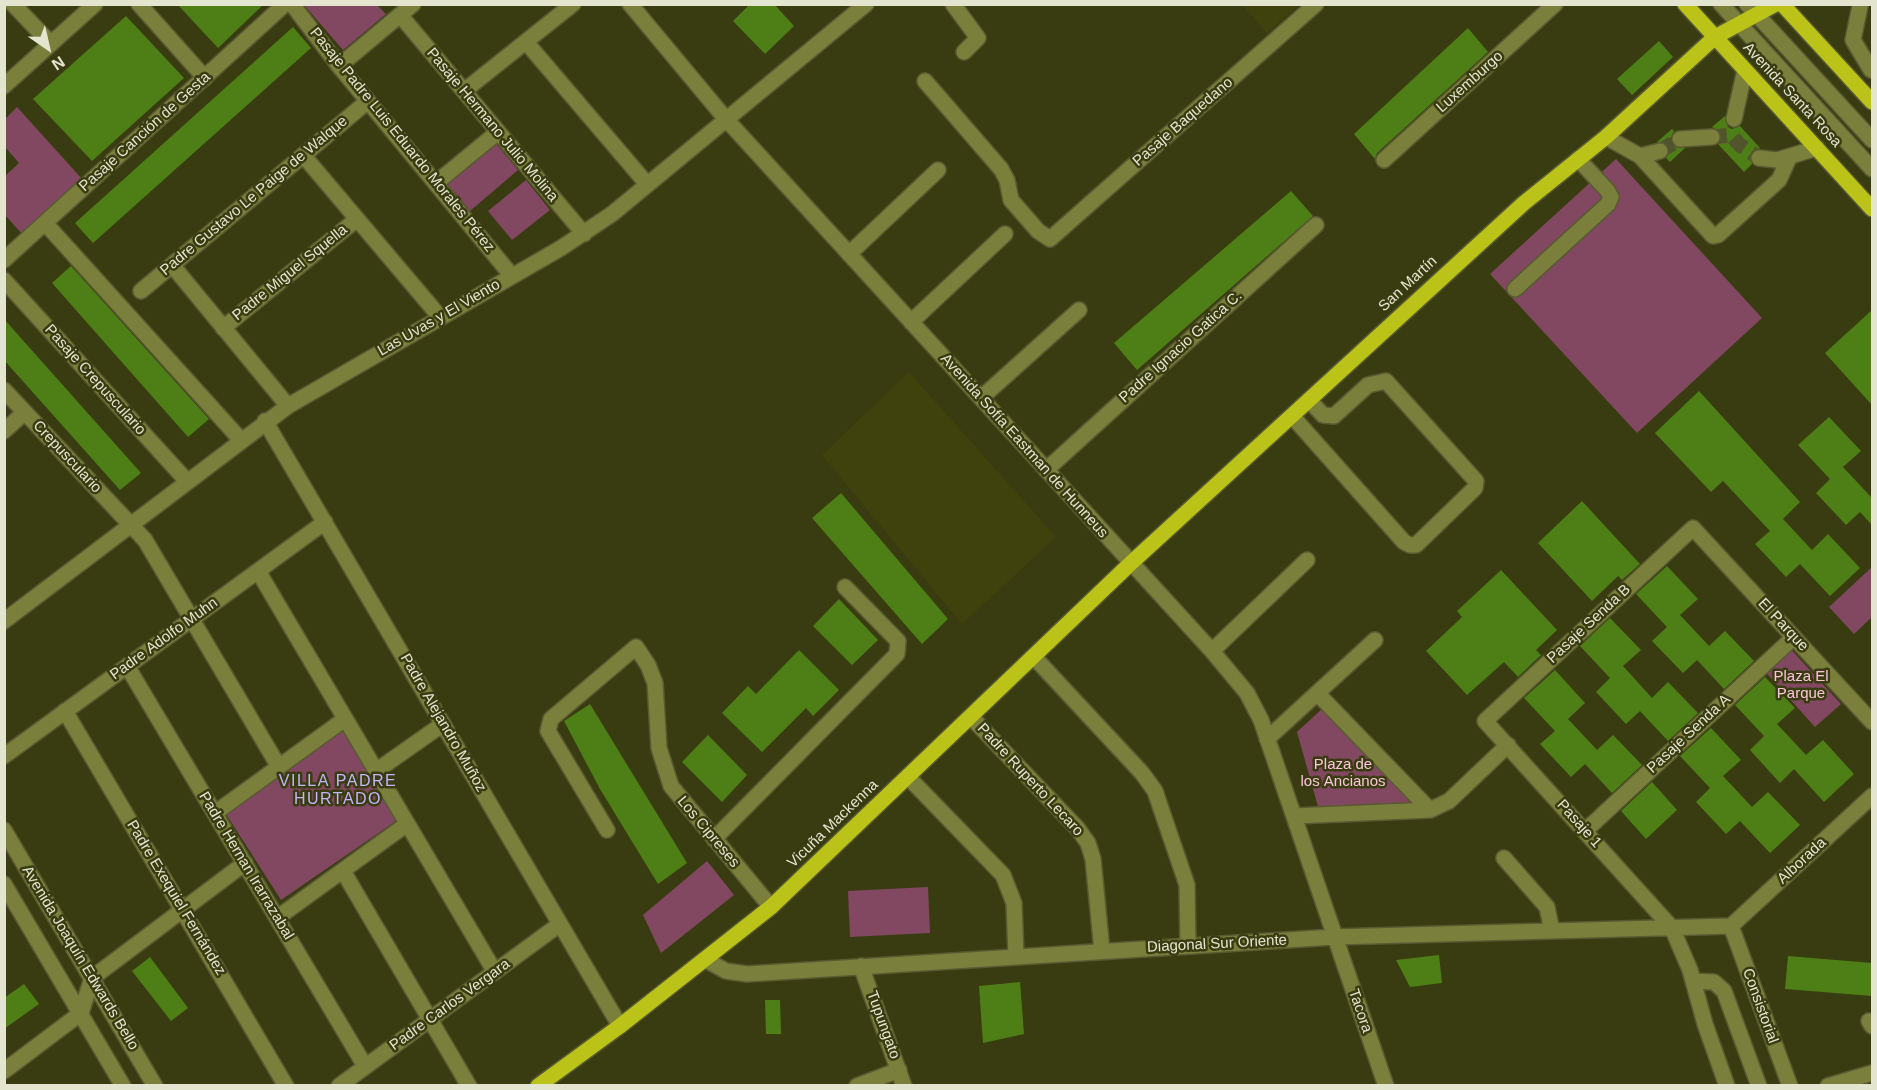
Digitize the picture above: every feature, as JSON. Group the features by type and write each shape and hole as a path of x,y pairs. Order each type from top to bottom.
{"main road":[{"name":"Avenida Santa Rosa","path":"1685,4 1872,209"},
{"path":"1715,37 1740,24 1752,10 1776,4"},
{"path":"1782,4 1872,102"},
{"name":"San Martín","path":"1131,563 1524,202 1606,137 1715,37"},
{"name":"Vicuña Mackenna","path":"538,1086 706,960 771,907 1131,563"}],"street":[{"path":"13,4 51,44"},
{"path":"4,86 94,4"},
{"path":"139,4 205,78"},
{"name":"Pasaje Canción de Gesta","path":"4,260 285,4"},
{"name":"Pasaje Padre Luis Eduardo Morales Pérez","path":"292,4 339,66 512,276"},
{"path":"339,66 413,4"},
{"path":"464,91 573,4"},
{"name":"Avenida Sofía Eastman de Hunneus","path":"630,4 725,118 1212,651 1247,693 1267,738 1334,937"},
{"name":"Las Uvas y El Viento","path":"4,621 265,421 584,234 866,4"},
{"path":"952,4 978,38 964,52"},
{"name":"Pasaje Baquedano","path":"925,81 1001,169 1007,180 1011,200 1038,231 1050,239 1316,4"},
{"name":"Luxemburgo","path":"1384,160 1555,4"},
{"path":"1721,4 1872,169"},
{"path":"1855,83 1859,77 1872,69 1853,40 1864,6"},
{"path":"1752,10 1872,140"},
{"name":"Pasaje Hermano Julio Molina","path":"400,15 584,234"},
{"path":"526,42 647,184"},
{"path":"1734,120 1745,70"},
{"name":"Padre Gustavo Le Paige de Walque","path":"141,291 368,101"},
{"path":"436,183 498,132"},
{"path":"1606,137 1640,156 1713,236 1779,180 1789,158"},
{"path":"1680,138 1712,137"},
{"path":"1759,158 1770,160 1789,158 1817,148"},
{"path":"1640,156 1660,151"},
{"path":"303,155 440,317"},
{"path":"1515,289 1608,204 1611,197 1607,190 1578,159"},
{"path":"849,254 938,170"},
{"name":"Padre Miguel Squella","path":"223,328 357,219"},
{"path":"45,223 240,439"},
{"name":"Padre Ignacio Gatica C.","path":"1046,470 1316,225"},
{"path":"911,322 1005,234"},
{"path":"172,265 288,406"},
{"name":"Pasaje Crepusculario","path":"4,280 186,480"},
{"path":"981,398 1079,310"},
{"path":"1292,416 1410,545 1416,545 1475,488 1476,481 1386,381 1368,385 1334,416 1323,415 1309,400"},
{"name":"Crepusculario","path":"4,390 145,540 279,767"},
{"path":"4,431 25,412"},
{"name":"Padre Alejandro Muñoz","path":"265,421 620,1026"},
{"name":"Padre Adolfo Muhn","path":"4,756 325,522"},
{"name":"El Parque","path":"1693,528 1872,722"},
{"name":"Pasaje Senda B","path":"1485,721 1693,528"},
{"path":"1212,651 1307,560"},
{"path":"258,571 495,972"},
{"path":"714,839 897,654 898,641 845,587"},
{"name":"Pasaje Senda A","path":"1585,831 1794,637"},
{"path":"1267,738 1375,640"},
{"name":"Los Cipreses","path":"607,830 548,731 551,719 636,647 648,665 655,683 659,748 665,774 678,796 771,907"},
{"path":"1034,657 1142,773 1155,791 1186,885 1188,946"},
{"name":"Padre Hernan Irarrazabal","path":"127,666 365,1066"},
{"path":"1317,693 1430,810"},
{"name":"Padre Exequiel Fernández","path":"65,711 286,1086"},
{"name":"Padre Ruperto Lecaro","path":"971,717 1078,829 1088,843 1093,859 1102,951"},
{"path":"215,813 345,719"},
{"name":"Pasaje 1","path":"1485,721 1672,928 1680,942 1727,1086"},
{"path":"376,771 443,724"},
{"path":"1294,816 1430,810 1449,801 1508,745"},
{"path":"909,777 1003,875 1014,903 1016,956"},
{"name":"Alborada","path":"1731,926 1872,796"},
{"path":"277,918 407,824"},
{"name":"Avenida Joaquín Edwards Bello","path":"4,830 155,1086"},
{"path":"1504,858 1547,907 1552,931"},
{"path":"4,1071 81,1013 92,978 244,863"},
{"path":"343,871 469,1086"},
{"name":"Avenida Joaquín Edwards Bello","path":"4,884 123,1086"},
{"name":"Padre Carlos Vergara","path":"339,1086 560,924"},
{"name":"Diagonal Sur Oriente","path":"706,960 715,967 736,973 1334,937 1731,926"},
{"name":"Consistorial","path":"1731,926 1790,1086"},
{"name":"Tacora","path":"1334,937 1386,1086"},
{"name":"Tupungato","path":"861,966 904,1086"},
{"path":"1693,981 1714,982 1724,991 1759,1086"},
{"path":"857,1086 899,1070"},
{"path":"1827,1086 1872,1073"}],"shaded area":[{"path":"1242,5 1299,5 1267,33"},
{"path":"909,372 1056,537 962,624 822,455"}],"green space":[{"path":"304,5 377,5 386,14 343,50"},
{"path":"17,107 83,180 23,235 5,215 5,176 19,163 5,147 5,119"},
{"path":"493,140 518,170 470,211 445,181"},
{"path":"1616,159 1762,318 1637,433 1490,274"},
{"path":"526,180 550,210 512,240 488,211"},
{"path":"1872,567 1872,617 1854,634 1829,607"},
{"name":"Plaza El Parque","path":"1786,644 1841,704 1815,727 1761,667"},
{"name":"Plaza de los Ancianos","path":"1324,707 1418,805 1319,810 1297,732"},
{"path":"342,728 399,819 281,900 226,814"},
{"path":"707,861 734,895 661,953 643,915"},
{"path":"928,887 930,933 850,937 848,891"}],"building":[{"path":"177,4 264,4 218,48"},
{"path":"750,4 774,4 794,26 765,54 733,21"},
{"path":"126,16 184,78 92,161 33,99"},
{"path":"293,27 311,48 93,243 75,223"},
{"path":"1468,28 1488,52 1377,153 1375,159 1354,134"},
{"path":"1659,41 1673,57 1632,95 1617,79"},
{"path":"1725,116 1728,127 1732,129 1740,126 1760,148 1751,153 1752,164 1744,172 1718,144 1722,137 1720,132 1712,127"},
{"path":"1672,129 1674,131 1670,139 1672,145 1685,148 1670,162 1666,158 1669,153 1667,145 1657,142"},
{"path":"1291,191 1313,216 1137,370 1114,343"},
{"path":"71,266 209,419 188,437 52,283"},
{"path":"1872,310 1872,405 1825,353"},
{"path":"4,319 141,473 120,490 4,360"},
{"path":"1699,391 1800,502 1783,519 1812,550 1828,534 1860,568 1830,596 1800,564 1786,577 1755,544 1770,531 1723,481 1711,492 1655,433"},
{"path":"1829,417 1861,451 1843,467 1872,498 1872,525 1860,512 1846,525 1816,493 1830,479 1798,445"},
{"path":"841,493 948,619 922,644 812,518"},
{"path":"1582,501 1640,564 1622,580 1618,576 1592,601 1538,543"},
{"path":"1667,566 1698,599 1680,615 1709,646 1725,631 1754,661 1724,689 1697,660 1683,673 1652,641 1667,627 1636,594"},
{"path":"1501,570 1557,630 1536,650 1541,655 1518,677 1504,662 1467,695 1426,651 1462,617 1457,611"},
{"path":"839,599 878,640 852,665 813,626"},
{"path":"1610,618 1641,650 1623,666 1652,698 1668,682 1698,713 1668,741 1640,711 1626,724 1596,692 1610,678 1580,646"},
{"path":"799,650 839,690 813,716 806,708 762,752 722,713 748,686 756,694"},
{"path":"1555,670 1585,703 1568,719 1597,750 1613,735 1642,765 1612,793 1585,764 1571,777 1540,744 1555,731 1524,698"},
{"path":"1765,677 1795,708 1777,724 1806,755 1823,740 1854,774 1824,802 1794,769 1780,783 1750,750 1764,736 1735,705"},
{"path":"590,704 687,863 658,884 600,789 564,721"},
{"path":"1711,728 1741,760 1723,776 1752,807 1768,792 1800,825 1770,853 1740,821 1726,834 1696,802 1710,788 1680,756"},
{"path":"708,735 747,775 722,802 682,762"},
{"path":"1652,782 1677,810 1646,839 1621,811"},
{"path":"1439,955 1442,983 1410,987 1396,960"},
{"path":"1788,956 1872,963 1872,996 1785,989"},
{"path":"150,957 188,1008 171,1021 132,971"},
{"path":"1020,982 1024,1034 983,1043 979,986"},
{"path":"24,984 39,1004 4,1029 4,998"},
{"path":"765,1000 780,1000 781,1034 766,1034"}],"tunnel":[{"path":"1712,137 1731,135 1740,145 1759,158"},
{"path":"1660,151 1680,139"}],"district":[{"name":"VILLA PADRE HURTADO","path":"338,791"}]}
